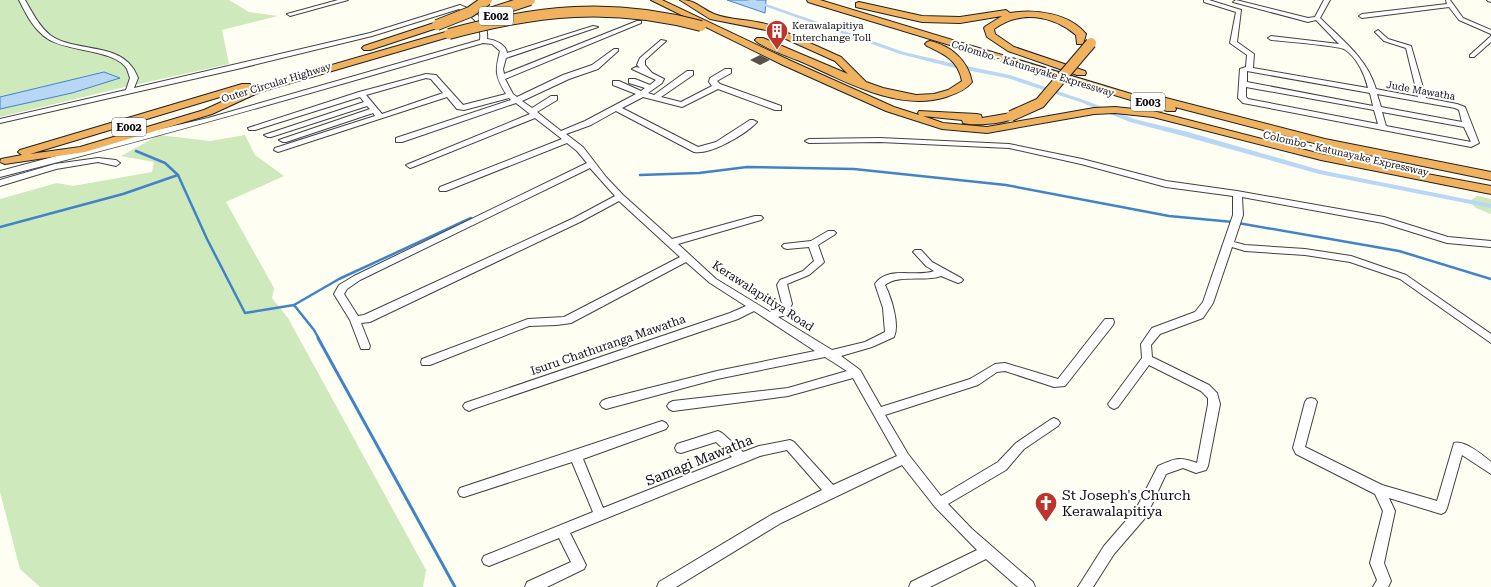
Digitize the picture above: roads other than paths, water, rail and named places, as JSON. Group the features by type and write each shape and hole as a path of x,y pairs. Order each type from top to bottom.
{"highway":[{"path":"2,160 252,88 443,29 460,17 479,7 487,0"},
{"path":"655,0 902,110 958,121 978,122 1010,114 1040,103 1086,51 1086,42 1073,26 1049,16 1016,15 997,20 989,28 990,35 1016,52 1200,111"},
{"path":"664,0 794,66 864,90 914,118 958,129 987,130 1024,125 1076,113 1094,111 1115,110 1153,114 1180,119 1321,157 1491,190"},
{"path":"684,0 709,23 728,45 794,76 864,90 926,98 952,92 967,82 966,72 959,60 930,44 808,0"},
{"name":"Colombo - Katunayake Expressway","path":"811,0 1203,118 1366,159 1491,184"},
{"name":"Colombo - Katunayake Expressway","path":"831,0 1200,111 1363,152 1491,176"},
{"path":"840,0 922,19 960,20 1014,12 1037,11 1063,18 1079,25 1090,36 1086,42"},
{"name":"E002","path":"443,29 534,1"},
{"path":"2,160 71,132 196,96 286,73 443,29 527,13 590,5 628,6 662,12 691,21 760,27 825,55 840,64 851,85"},
{"path":"709,23 735,24 756,28 819,55 836,66 837,72"},
{"path":"709,23 747,35 837,72"},
{"path":"709,23 738,43 801,72 832,84 851,85"},
{"path":"709,23 761,25 838,59 864,90"},
{"path":"735,24 825,62 851,85"},
{"path":"29,156 74,149 192,114 252,88"},
{"name":"Outer Circular Highway","path":"2,160 29,156 237,94 252,88"},
{"path":"46,153 197,109 237,94"}],"street":[{"path":"22,0 40,29 50,38 62,44 117,58 129,66 134,78 129,91"},
{"path":"290,14 346,0"},
{"path":"1206,1 1239,11 1233,43 1251,54 1250,69 1244,69 1242,98 1246,101 1383,128 1369,77 1358,59 1317,18"},
{"path":"1236,2 1302,19 1308,20 1317,18"},
{"path":"1317,18 1323,2"},
{"path":"1362,16 1449,3 1461,19 1491,32"},
{"path":"0,121 237,67 372,34 458,4 479,19 484,25 485,31 483,41"},
{"path":"0,174 146,135 210,120 483,41 496,44 504,51 504,56 499,69 501,78 639,22"},
{"path":"504,56 595,27"},
{"path":"1378,32 1386,40 1409,47 1423,100"},
{"path":"1271,38 1347,47"},
{"path":"1472,56 1491,38"},
{"path":"648,73 641,65 642,59 664,41"},
{"path":"400,140 595,67 616,50"},
{"path":"444,189 564,137 642,94 660,79 636,69"},
{"name":"Jude Mawatha","path":"1250,69 1457,106 1462,109 1475,143 1471,145 1383,128"},
{"path":"728,71 713,80 713,82 717,86 778,108"},
{"path":"654,98 690,73"},
{"path":"252,128 362,94 431,76 460,107 464,108 512,98"},
{"name":"Kerawalapitiya Road","path":"501,78 512,98 585,154 603,179 620,197 713,281 829,353 856,373 904,458 939,503 954,521 986,552 1028,587"},
{"path":"632,81 649,87"},
{"path":"616,83 654,98 682,105 717,86"},
{"path":"1244,84 1467,125"},
{"path":"362,94 380,117"},
{"path":"278,150 447,94"},
{"path":"410,165 533,113 554,98"},
{"path":"268,135 368,103"},
{"path":"617,108 697,150 703,150 724,141 753,122"},
{"path":"283,140 374,110"},
{"path":"809,141 880,140 1009,146 1082,162 1166,184 1237,194 1384,220 1447,240 1491,244"},
{"path":"0,183 55,167 98,160 116,163"},
{"path":"365,346 355,320 339,294 343,287 358,278 592,164"},
{"path":"1114,404 1147,359 1146,344 1156,331 1199,316 1208,303 1238,215 1237,194"},
{"path":"355,320 366,319 576,220 620,197"},
{"path":"670,243 758,218"},
{"path":"787,246 813,244 831,233"},
{"path":"1228,243 1264,251 1305,252 1351,259 1403,277 1491,339"},
{"path":"770,316 782,312 787,304 782,285 783,282 806,272 819,262 813,244"},
{"path":"918,252 929,264 958,280"},
{"path":"426,362 528,323 536,321 559,323 567,320 686,258"},
{"path":"606,404 717,375 858,348 880,340 890,334 891,320 880,284 883,280 900,276 931,276 942,272"},
{"name":"Isuru Chathuranga Mawatha","path":"469,406 734,316 754,307"},
{"path":"879,412 974,382 995,368 1006,367 1054,383 1061,383 1109,322"},
{"path":"1085,587 1109,550 1141,513 1162,470 1176,464 1184,463 1196,468 1202,466 1214,404 1213,396 1205,388 1147,359"},
{"path":"673,406 788,392 856,373"},
{"path":"1311,402 1299,448 1300,450 1379,490 1441,508 1458,448 1476,457 1491,469"},
{"path":"939,503 1002,466 1020,446 1054,423"},
{"path":"464,492 576,456 662,426"},
{"path":"681,448 718,436 741,458"},
{"name":"Samagi Mawatha","path":"489,560 759,451 790,445 831,492"},
{"path":"576,456 600,515"},
{"path":"664,587 776,519 904,458"},
{"path":"1379,490 1389,511 1377,563 1384,581 1380,587"},
{"path":"532,587 579,566 562,530"},
{"path":"916,587 986,552"}],"water":[{"path":"727,0 766,0 765,13"},
{"path":"104,72 120,78 72,93 0,109 0,97"}],"waterway":[{"path":"750,0 902,53 951,65 1008,76 1082,101 1132,121 1185,134 1319,172 1491,206"},
{"path":"136,151 165,163 178,175"},
{"path":"640,175 699,173 747,167 854,169 1006,185 1169,216 1233,222"},
{"path":"0,227 123,194 178,175"},
{"path":"178,175 207,239 245,313 294,305"},
{"path":"294,305 339,279 471,218"},
{"path":"1238,223 1399,251 1491,279"},
{"path":"294,305 314,330 319,339"},
{"path":"318,338 455,587"}],"place":[{"name":"Kerawalapitiya Interchange Toll","path":"777,50"},
{"name":"St Joseph's Church Kerawalapitiya","path":"1046,522"}]}
